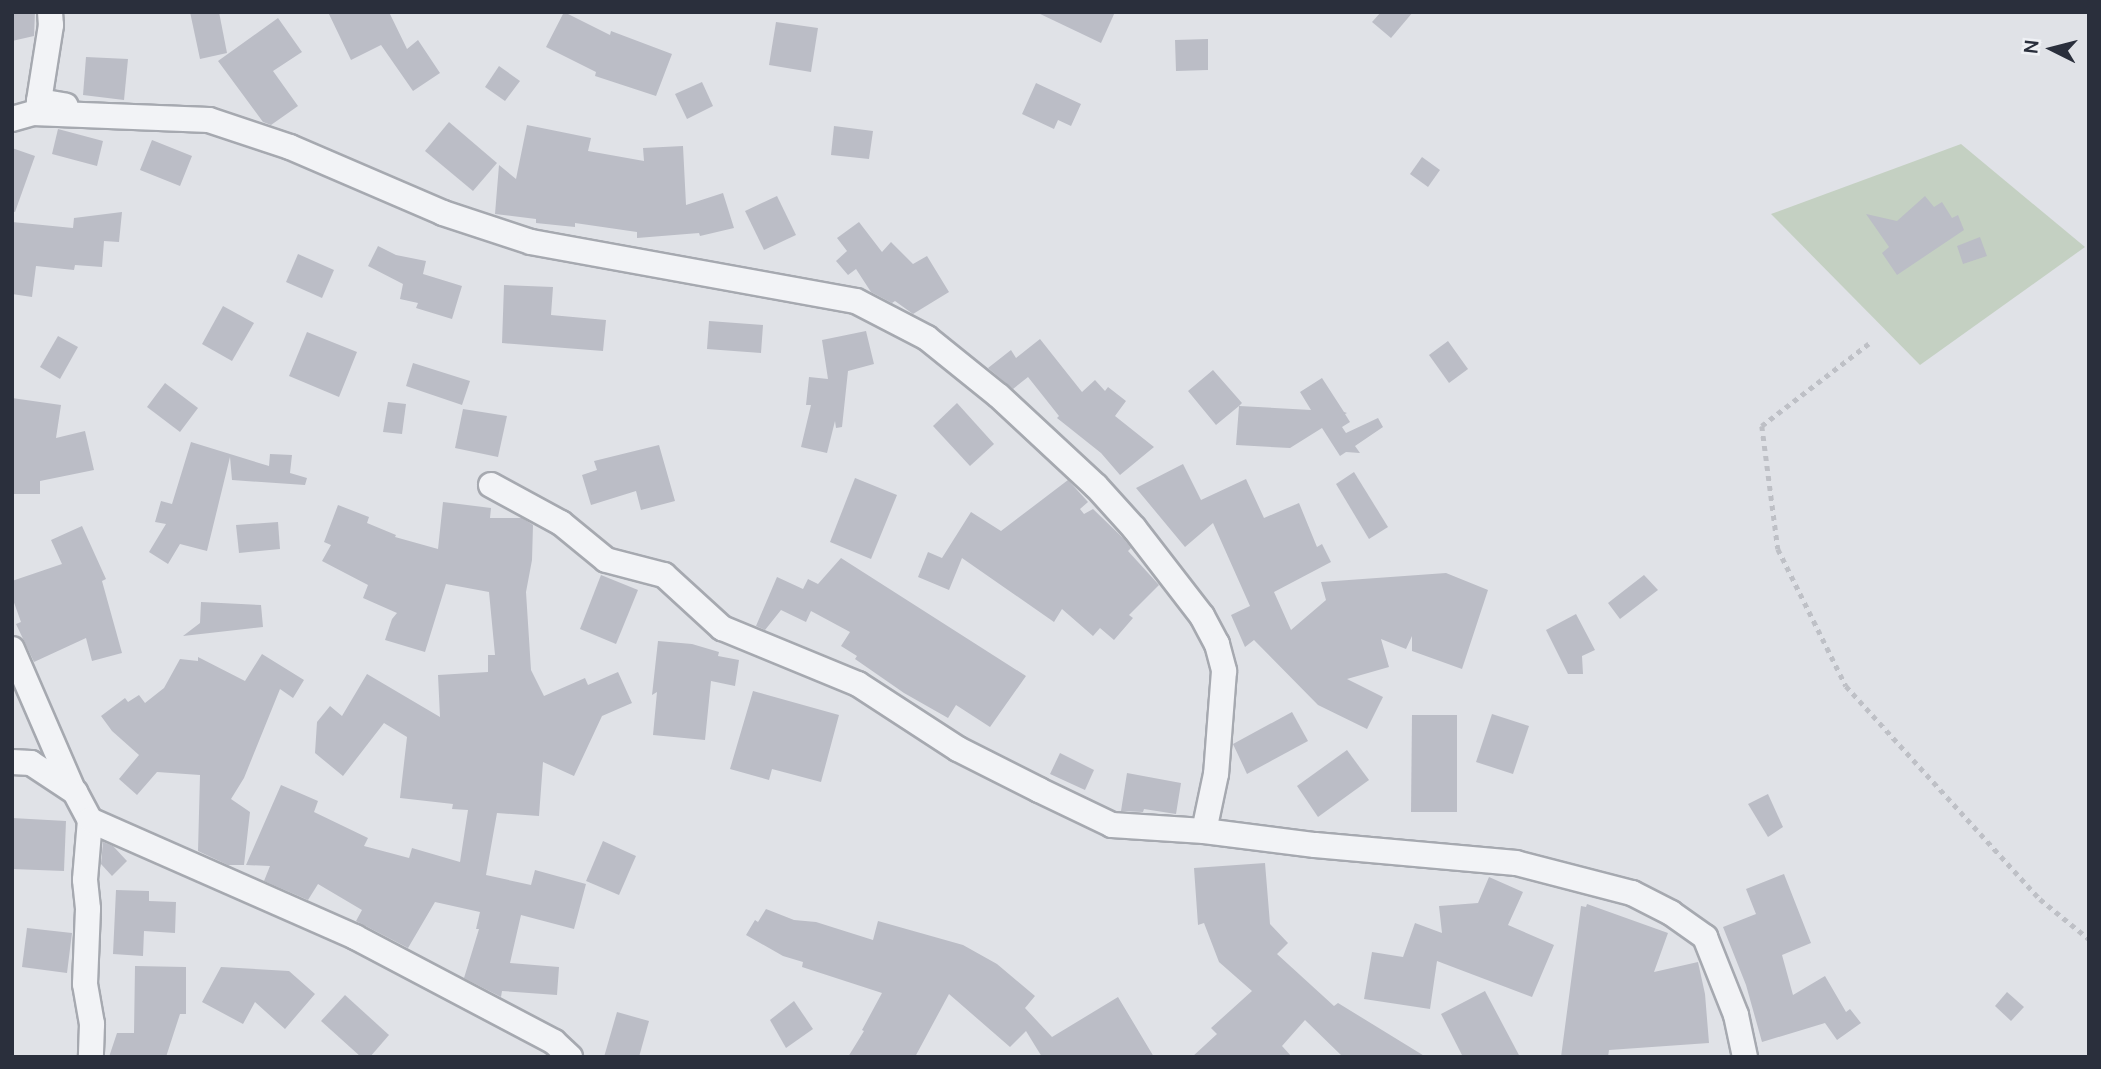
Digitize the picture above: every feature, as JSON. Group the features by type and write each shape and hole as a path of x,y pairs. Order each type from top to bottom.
{"street":[{"path":"50,12 51,25 39,102 116,114"},
{"path":"12,119 33,113 116,114 209,120 290,147 443,213 531,242 856,301 927,338 999,396 1096,486 1134,528 1202,616 1217,644 1224,671 1216,774 1204,831"},
{"path":"491,485 561,523 606,560 664,575 722,628 858,684 958,750 1112,825 1204,831 1315,845 1516,863 1632,893 1671,913 1705,937 1736,1015 1745,1057"},
{"path":"12,649 90,820 85,880 88,909 85,984 92,1024 91,1057"},
{"path":"12,762 30,763 75,792"},
{"path":"90,820 355,937 554,1042 570,1057"}],"path":[{"path":"1869,344 1762,426 1778,549 1846,686 2040,899 2089,939"}],"green space":[{"path":"1961,144 2085,247 1920,365 1771,214"}],"building":[{"path":"12,12 35,12 34,36 12,41"},
{"path":"190,12 219,12 227,53 200,59"},
{"path":"328,12 389,12 407,49 418,40 440,73 413,91 381,45 351,60"},
{"path":"564,12 610,35 611,31 672,54 656,96 595,76 596,72 546,47"},
{"path":"1036,12 1115,12 1101,43"},
{"path":"1381,12 1413,12 1391,38 1372,22"},
{"path":"278,18 302,52 273,71 298,106 271,125 263,122 218,61"},
{"path":"776,22 818,28 811,72 769,65"},
{"path":"1208,39 1208,70 1176,71 1175,40"},
{"path":"86,57 128,59 124,100 83,95"},
{"path":"499,66 520,81 505,101 485,87"},
{"path":"702,82 713,106 687,119 675,94"},
{"path":"1036,83 1081,104 1071,126 1058,120 1054,129 1022,114"},
{"path":"449,122 497,163 473,191 425,151"},
{"path":"527,125 591,138 588,151 644,161 643,148 683,146 686,205 723,193 734,228 700,236 699,233 637,238 637,232 575,223 575,227 536,223 536,219 495,214 499,165 516,179"},
{"path":"834,126 873,131 869,159 831,155"},
{"path":"58,129 103,141 97,166 52,154"},
{"path":"152,140 192,156 180,186 140,170"},
{"path":"12,148 35,156 15,212 12,211"},
{"path":"1422,157 1440,170 1428,187 1410,174"},
{"path":"777,196 796,235 764,250 745,211"},
{"path":"1925,196 1934,207 1942,202 1952,218 1958,215 1964,230 1897,275 1882,253 1889,247 1866,214 1897,221"},
{"path":"122,212 119,242 104,241 102,267 75,265 74,270 36,266 32,297 12,294 12,222 73,228 74,218"},
{"path":"859,222 882,252 891,242 913,264 927,256 949,292 913,314 895,301 892,303 871,292 856,269 848,275 836,261 847,251 837,238"},
{"path":"1980,237 1987,256 1963,264 1957,246"},
{"path":"378,246 396,255 426,261 423,274 462,286 452,319 416,308 418,303 400,299 403,284 368,266"},
{"path":"298,254 334,270 322,298 286,282"},
{"path":"504,285 553,287 551,315 606,320 603,351 502,343"},
{"path":"223,306 254,323 232,361 202,344"},
{"path":"709,321 763,325 761,353 707,349"},
{"path":"866,331 874,364 848,371 842,427 836,428 835,421 827,453 801,447 811,405 806,405 809,377 828,379 822,340"},
{"path":"307,332 357,352 339,397 289,376"},
{"path":"58,336 78,347 60,379 40,367"},
{"path":"1040,339 1082,392 1095,380 1105,391 1108,387 1126,401 1115,416 1154,447 1120,475 1101,453 1057,418 1059,416 1028,377 1013,389 988,368 1011,350 1016,358"},
{"path":"1448,341 1468,369 1449,383 1429,355"},
{"path":"413,363 470,381 462,405 406,386"},
{"path":"1213,370 1242,403 1216,425 1188,391"},
{"path":"1322,378 1347,413 1345,414 1350,422 1342,427 1346,433 1378,418 1383,427 1355,446 1360,453 1346,452 1340,456 1322,428 1290,448 1236,445 1239,406 1311,410 1300,392"},
{"path":"165,383 198,408 180,432 147,407"},
{"path":"12,398 61,405 56,438 85,431 94,470 40,481 40,494 12,494"},
{"path":"388,402 406,404 402,434 383,432"},
{"path":"957,403 994,444 970,466 933,426"},
{"path":"463,409 507,416 498,457 455,448"},
{"path":"191,442 269,466 270,454 292,455 290,473 307,478 305,485 232,480 230,457 207,551 180,544 168,564 149,552 166,524 155,522 161,501 172,504"},
{"path":"659,445 675,501 641,510 636,491 591,505 582,475 597,470 594,461"},
{"path":"1183,464 1201,500 1246,479 1264,518 1299,503 1317,547 1322,544 1331,562 1274,592 1291,630 1326,600 1321,582 1446,573 1488,590 1462,669 1412,651 1412,636 1406,649 1381,639 1389,667 1347,679 1383,697 1367,729 1318,705 1254,640 1245,647 1231,615 1250,606 1213,523 1185,547 1136,488"},
{"path":"1354,472 1388,527 1369,539 1336,484"},
{"path":"855,478 897,495 871,559 830,542"},
{"path":"1068,480 1088,502 1080,509 1084,514 1093,509 1123,538 1131,548 1128,551 1159,585 1129,615 1133,618 1114,640 1100,628 1093,636 1062,609 1054,622 962,558 949,590 918,577 928,552 942,558 971,512 1001,531"},
{"path":"443,502 491,508 490,518 522,518 533,525 532,560 526,592 531,670 544,696 585,678 588,685 618,672 632,703 602,716 574,776 543,762 539,816 497,813 486,875 531,885 535,870 586,884 574,929 521,915 510,963 559,967 557,995 502,991 501,997 464,978 479,929 476,929 480,912 435,902 408,948 356,921 362,910 318,884 308,900 264,881 270,866 246,865 281,785 318,801 314,812 368,838 364,846 409,858 412,848 460,862 468,810 452,809 453,804 400,798 407,737 384,723 343,776 315,753 317,722 330,706 342,716 367,674 440,717 438,675 488,672 488,655 495,655 489,592 446,584 425,652 385,640 392,619 397,613 363,598 368,585 322,561 331,545 324,542 338,505 369,517 367,523 396,535 395,537 438,549"},
{"path":"278,522 280,549 239,553 236,525"},
{"path":"82,526 106,579 102,581 122,653 92,661 86,638 34,662 16,624 21,622 12,597 12,581 62,564 51,540"},
{"path":"841,558 1026,676 990,727 956,705 948,718 904,693 841,646 850,632 811,611 806,622 781,610 765,630 756,626 777,577 803,589 808,579 818,584"},
{"path":"601,575 638,590 616,644 580,629"},
{"path":"1644,575 1658,590 1620,619 1608,603"},
{"path":"201,602 261,605 263,627 183,636 200,623"},
{"path":"1576,614 1595,650 1582,656 1583,674 1568,674 1546,630"},
{"path":"658,641 692,644 719,652 718,656 739,660 735,686 711,681 705,740 653,735 657,692 652,695"},
{"path":"262,654 304,680 293,698 280,689 244,778 231,799 250,812 244,865 228,865 198,851 200,775 157,772 137,795 119,779 139,755 112,731 101,716 125,698 128,702 139,695 145,703 164,688 180,659 198,661 198,657 245,681"},
{"path":"753,691 839,715 821,782 772,769 769,780 730,769"},
{"path":"1292,712 1308,741 1247,774 1233,744"},
{"path":"1492,714 1529,726 1513,774 1476,762"},
{"path":"1412,715 1457,715 1457,812 1411,812"},
{"path":"1347,750 1369,780 1318,817 1297,786"},
{"path":"1060,753 1094,770 1085,790 1050,774"},
{"path":"1127,773 1181,783 1176,814 1144,809 1143,812 1121,811"},
{"path":"1768,794 1783,827 1768,837 1748,804"},
{"path":"12,818 66,821 64,871 12,869"},
{"path":"603,841 636,856 619,895 586,881"},
{"path":"103,842 113,846 127,861 112,876 101,864"},
{"path":"1265,863 1270,924 1288,943 1277,954 1334,1006 1338,1003 1426,1057 1343,1057 1305,1020 1282,1046 1292,1057 1192,1057 1217,1034 1211,1028 1252,991 1219,962 1204,923 1198,925 1194,868"},
{"path":"1784,874 1811,943 1782,955 1793,995 1825,976 1846,1012 1850,1009 1861,1023 1837,1040 1825,1023 1762,1042 1746,985 1723,927 1756,914 1746,889"},
{"path":"1489,877 1523,892 1508,925 1554,945 1532,997 1437,961 1430,1009 1364,999 1372,952 1403,957 1415,923 1442,933 1439,906 1478,903"},
{"path":"116,890 149,891 149,901 176,902 175,933 144,931 143,956 113,954"},
{"path":"1587,904 1668,933 1654,972 1698,962 1705,994 1709,1043 1609,1050 1608,1057 1561,1057 1581,906 1586,907"},
{"path":"766,909 794,920 816,922 873,940 878,921 963,945 997,964 1035,996 1025,1008 1052,1037 1118,997 1154,1057 1042,1057 1026,1031 1010,1047 949,994 915,1057 848,1057 882,993 802,967 803,962 783,956 746,935"},
{"path":"27,928 72,933 67,973 22,967"},
{"path":"135,966 186,967 186,1014 180,1014 166,1057 109,1057 117,1033 134,1033"},
{"path":"221,967 289,971 315,994 285,1029 255,1002 243,1024 202,1002"},
{"path":"1485,991 1520,1057 1463,1057 1441,1014"},
{"path":"2007,992 2024,1007 2011,1021 1995,1006"},
{"path":"345,995 389,1035 370,1057 361,1057 321,1021"},
{"path":"794,1001 813,1029 786,1048 770,1020"},
{"path":"617,1012 649,1021 639,1057 604,1057"}]}
